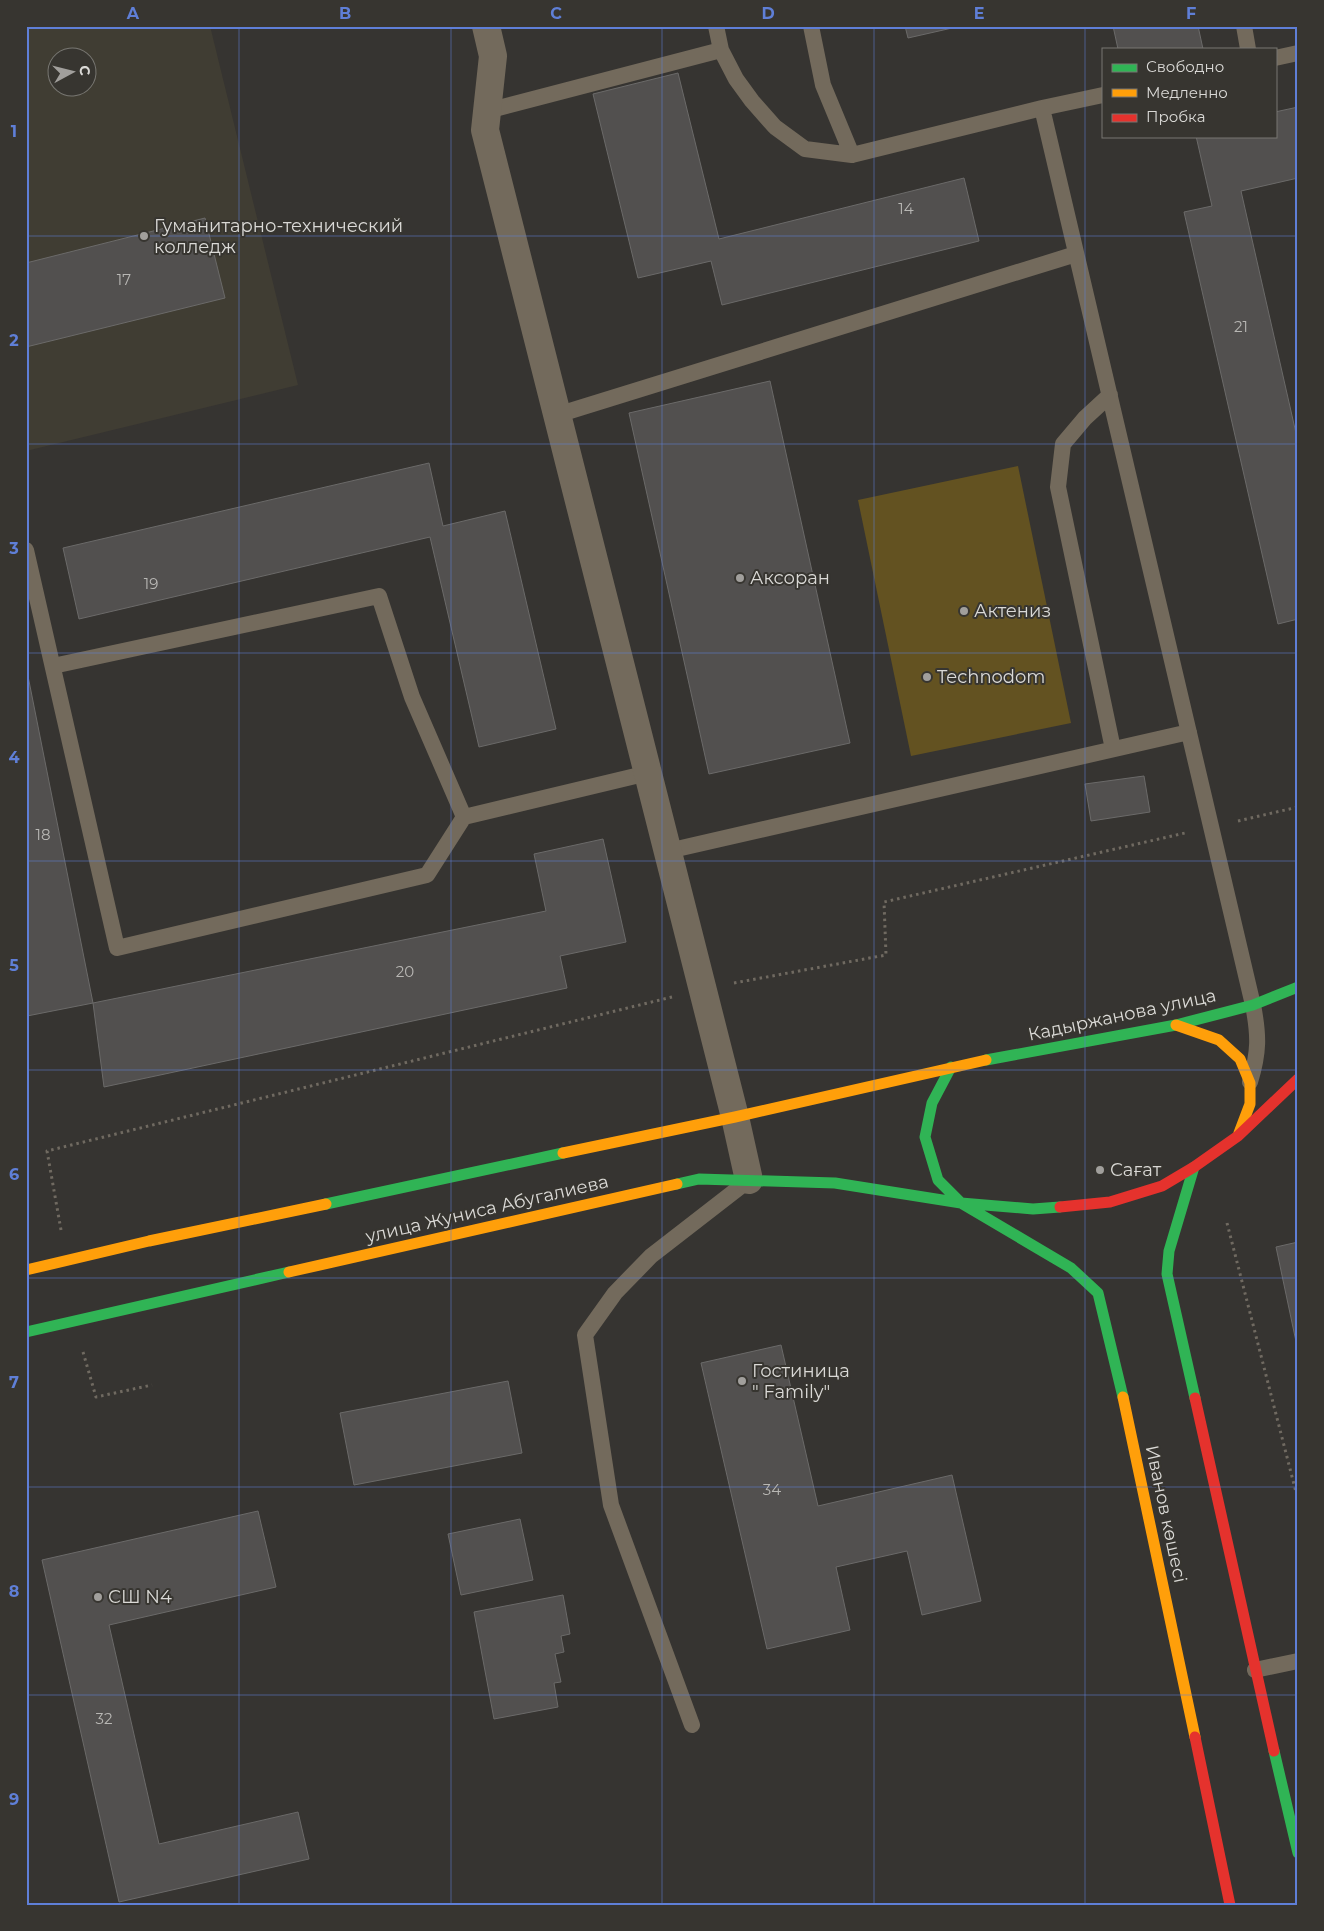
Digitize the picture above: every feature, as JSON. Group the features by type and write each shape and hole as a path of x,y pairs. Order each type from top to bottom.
{"main road":[{"name":"Кадыржанова улица","path":"950,1067 1176,1025 1253,1005 1298,987"},
{"path":"1176,1025 1219,1040 1240,1059 1250,1083 1250,1104 1238,1136"},
{"name":"улица Жуниса Абугалиева","path":"26,1270 149,1241 735,1117 950,1067"},
{"path":"950,1067 932,1102 925,1137 938,1180 961,1203"},
{"path":"1238,1136 1298,1079"},
{"name":"улица Жуниса Абугалиева","path":"26,1332 699,1179 835,1183 961,1203 1033,1209 1110,1202 1162,1186 1194,1167 1238,1136"},
{"path":"1194,1167 1170,1251 1167,1274 1255,1670 1298,1853"},
{"name":"Иванов көшесі","path":"961,1203 1071,1268 1098,1293 1170,1611 1230,1905"}],"street":[{"path":"486,26 493,56 485,130 703,989 749,1180"}],"lane":[{"path":"716,26 721,50 736,78 752,101 775,127 805,149 852,155 1042,108 1102,95"},
{"path":"811,26 823,85 852,155"},
{"path":"1244,26 1248,48"},
{"path":"487,111 721,50"},
{"path":"1276,58 1298,53"},
{"path":"1042,108 1253,1005 1258,1031 1257,1059 1250,1083"},
{"path":"557,415 1076,254"},
{"path":"1110,395 1085,418 1063,444 1058,487 1113,749"},
{"path":"26,550 117,948 427,875 464,817 648,773"},
{"path":"53,666 379,596 412,697 464,817"},
{"path":"668,851 1189,732"},
{"path":"692,1725 611,1506 586,1335 615,1293 651,1256 749,1180"},
{"path":"1255,1670 1298,1661"}],"path":[{"path":"66,1261 47,1151 703,989 886,956 884,902 1298,807"},
{"path":"1228,1223 1298,1500"},
{"path":"74,1321 96,1397 152,1385"}],"shaded area":[{"name":"Гуманитарно-технический колледж","path":"26,26 210,26 298,385 26,451"},
{"name":"Актениз","path":"1018,466 1071,723 911,756 858,500"}],"building":[{"path":"905,26 961,26 908,38"},
{"path":"1113,26 1198,26 1203,48 1118,48"},
{"path":"678,73 719,239 964,178 979,241 722,305 711,261 638,278 593,94"},
{"path":"1298,107 1298,178 1241,191 1298,442 1298,619 1278,624 1184,212 1212,206 1196,138 1276,138 1276,112"},
{"path":"205,218 225,298 26,347 26,263"},
{"name":"Аксоран","path":"770,381 850,743 709,774 629,413"},
{"path":"429,463 443,526 505,511 556,729 479,747 430,537 79,619 63,548"},
{"path":"26,666 93,1003 27,1016 26,1011"},
{"path":"1144,776 1150,812 1091,821 1085,784"},
{"path":"603,839 626,942 560,956 567,988 104,1087 93,1003 546,911 534,854"},
{"path":"1298,1242 1298,1351 1276,1247"},
{"path":"781,1345 818,1506 952,1475 981,1601 922,1615 907,1551 836,1567 850,1630 767,1649 701,1363"},
{"path":"508,1381 522,1453 354,1485 340,1413"},
{"path":"258,1511 276,1587 109,1625 159,1844 298,1812 309,1859 119,1902 42,1560"},
{"path":"520,1519 533,1580 461,1595 448,1534"},
{"path":"563,1595 570,1634 561,1636 564,1652 555,1654 561,1682 554,1683 558,1707 494,1719 474,1612"}],"traffic: fast":[{"path":"986,1060 1176,1025 1253,1005 1298,987"},
{"path":"951,1067 932,1103 925,1137 938,1180 961,1203 1071,1268 1098,1293 1123,1397"},
{"path":"326,1204 563,1153"},
{"path":"1194,1167 1169,1251 1167,1274 1195,1398"},
{"path":"677,1184 699,1179 835,1183 961,1203 1033,1209 1060,1207"},
{"path":"26,1332 289,1272"},
{"path":"1274,1751 1298,1853"}],"traffic: slow":[{"path":"1176,1025 1219,1040 1240,1059 1250,1083 1250,1104 1239,1133"},
{"path":"563,1153 735,1117 986,1060"},
{"path":"289,1272 677,1184"},
{"path":"26,1270 149,1241 326,1204"},
{"path":"1123,1397 1195,1737"}],"traffic: jam":[{"path":"1060,1207 1110,1202 1162,1186 1194,1167 1238,1136 1298,1079"},
{"path":"1195,1398 1274,1751"},
{"path":"1195,1737 1230,1905"}],"place":[{"name":"Гуманитарно-технический колледж","path":"144,236"},
{"name":"Аксоран","path":"740,578"},
{"name":"Актениз","path":"964,611"},
{"name":"Technodom","path":"927,677"},
{"name":"Сағат","path":"1100,1170"},
{"name":"Гостиница \" Family\"","path":"742,1381"},
{"name":"СШ N4","path":"98,1597"}]}
